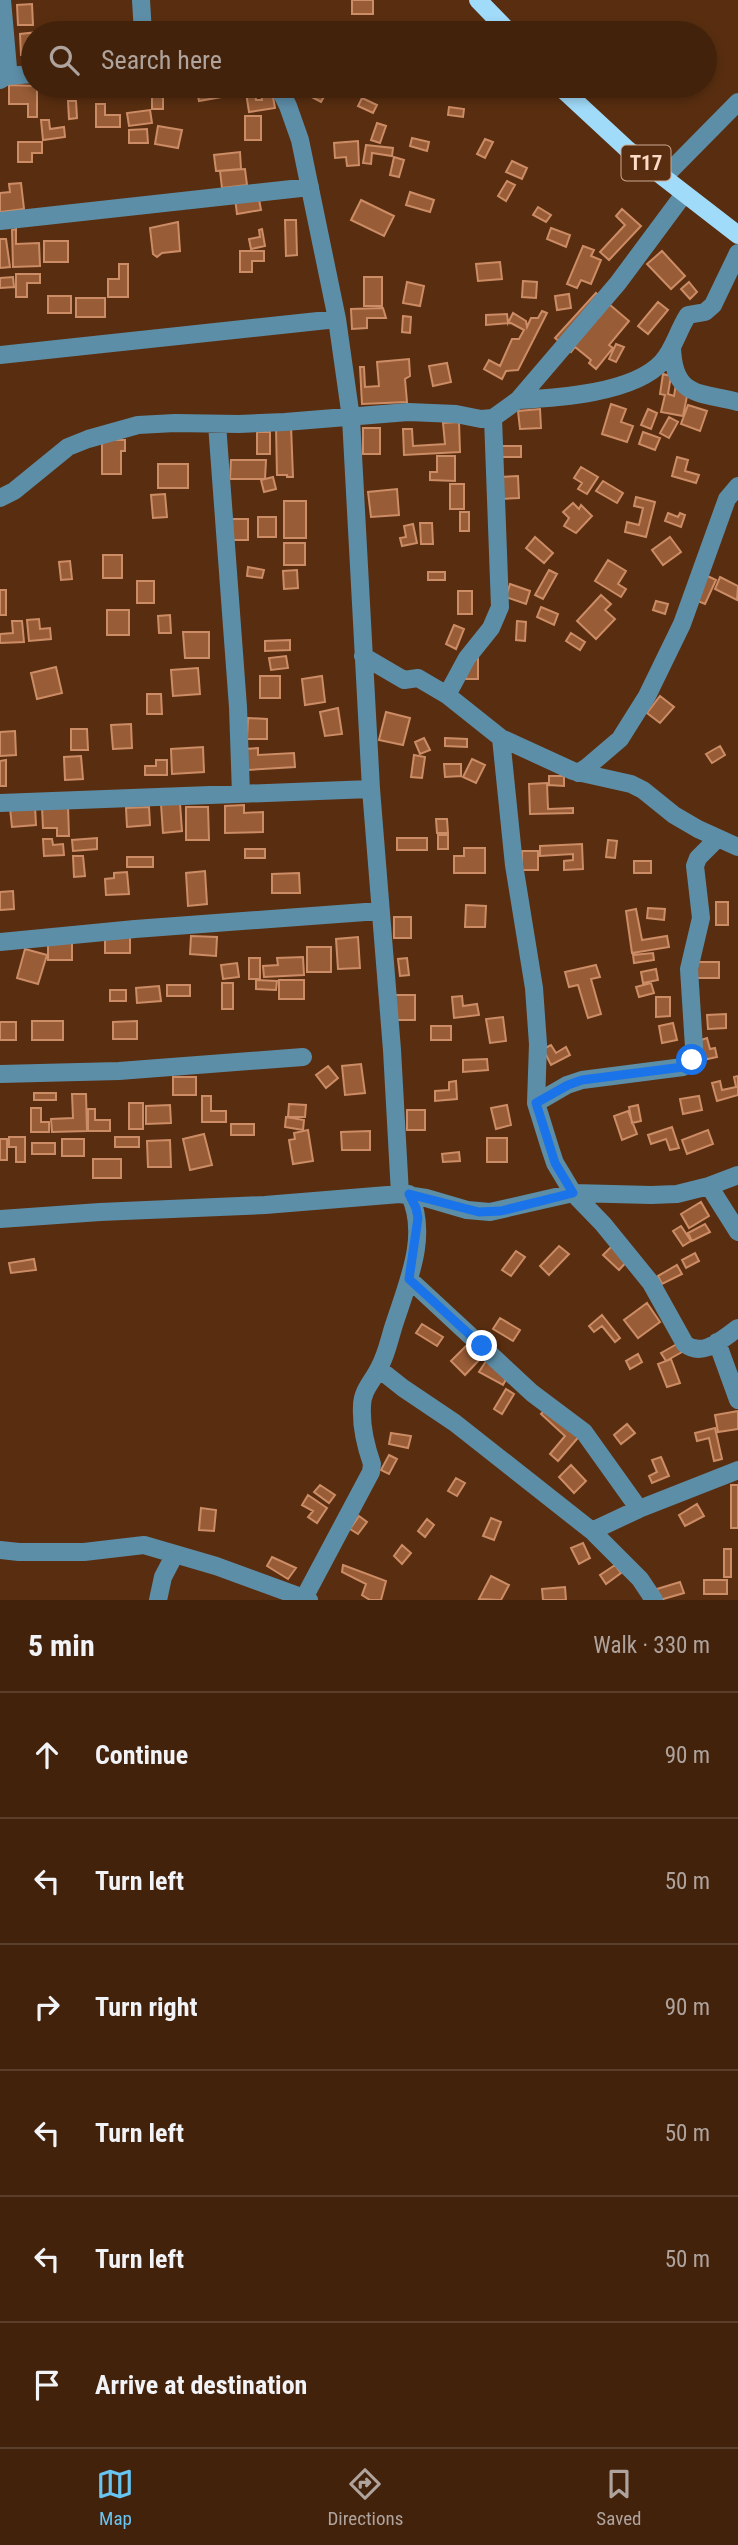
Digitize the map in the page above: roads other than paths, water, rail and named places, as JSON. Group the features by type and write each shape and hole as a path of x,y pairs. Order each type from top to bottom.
{"main road":[{"path":"478,0 498,21"},
{"name":"T17","path":"572,98 627,149 738,236"}],"street":[{"path":"2,0 8,59 4,78"},
{"path":"141,0 142,21"},
{"path":"0,1550 84,1552 144,1545 216,1566 306,1599 368,1483 372,1464 361,1407 366,1388 379,1369 409,1279 418,1218 416,1208 405,1194 379,911 351,418 337,319 310,187 300,140 284,98"},
{"path":"664,177 738,102"},
{"path":"0,221 310,187"},
{"path":"0,498 14,491 68,447 138,425 351,418 408,412 493,418 518,400 618,283 684,194"},
{"path":"518,400 570,395 629,382 654,369 662,363 672,348 688,315 708,310 731,289 738,253"},
{"path":"0,355 337,319"},
{"path":"672,348 673,368 683,385 707,397 738,402"},
{"path":"447,695 467,658 491,628 500,607 493,418"},
{"path":"218,424 242,794"},
{"path":"578,773 611,748 634,720 682,624 727,499 738,486"},
{"path":"363,656 404,680 418,678 447,695 501,738 561,767 631,784 643,790 674,815 738,847"},
{"path":"501,738 514,865 534,988 538,1044 536,1103 555,1163 573,1193 603,1224 651,1283 685,1344 692,1350 700,1350 738,1328"},
{"path":"0,803 371,789"},
{"path":"536,1103 582,1080 683,1067 692,1060 694,1047 689,969 701,918 695,866 698,858 719,838"},
{"path":"0,942 379,911"},
{"path":"0,1074 119,1071 303,1057"},
{"path":"0,1219 265,1205 405,1194 479,1212 501,1211 573,1193 677,1194 738,1175"},
{"path":"709,1186 738,1232"},
{"path":"409,1279 531,1393 584,1432 639,1509"},
{"path":"718,1342 738,1400"},
{"path":"379,1369 455,1423 592,1531 640,1579 654,1600"},
{"path":"592,1531 639,1509 738,1470"},
{"path":"158,1600 163,1577 175,1554"}]}
